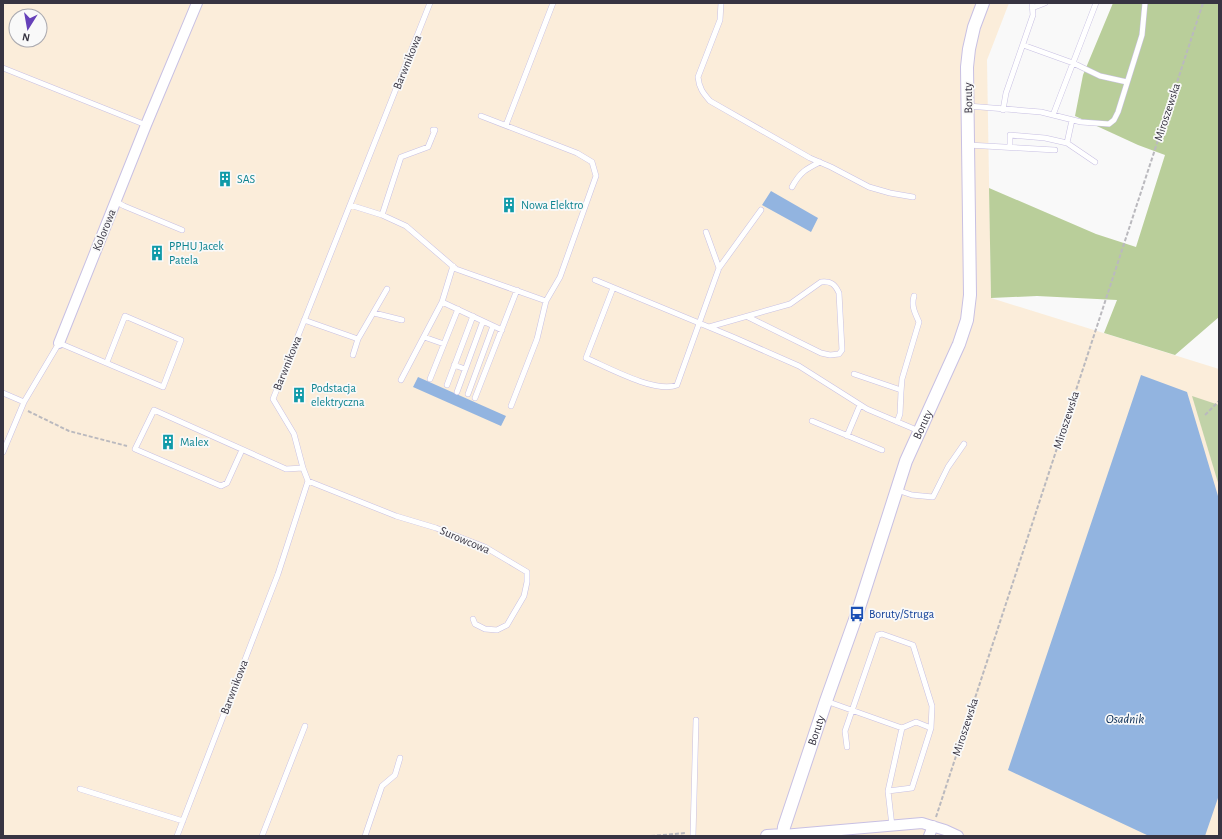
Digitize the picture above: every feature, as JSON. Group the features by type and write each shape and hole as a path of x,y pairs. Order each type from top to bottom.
{"street":[{"name":"Kolorowa","path":"59,343 115,201 197,3"},
{"name":"Boruty","path":"783,835 784,827 857,614 906,461 959,344 967,320 970,295 967,67 974,27 983,3"},
{"path":"767,836 922,823 945,830 958,836"},
{"path":"929,836 933,826"}],"lane":[{"name":"Barwnikowa","path":"177,836 278,574 308,481 294,434 273,399 430,3"},
{"path":"506,125 552,3"},
{"path":"721,3 720,20 698,77 698,84 702,92 710,101 810,158 868,187 913,197"},
{"path":"1003,110 1006,93 1033,15 1032,6 1045,3"},
{"path":"1053,115 1096,3"},
{"path":"968,106 1041,112 1081,122 1109,124 1114,120 1118,112 1142,35 1145,3"},
{"path":"1022,45 1073,63 1100,76 1127,82"},
{"path":"3,68 146,126"},
{"path":"481,116 577,153 592,162 596,176 560,277 546,301 537,338 511,406"},
{"path":"1067,143 1072,120"},
{"path":"382,215 401,158 428,147 435,130 433,130"},
{"path":"1010,147 1010,135 1045,138 1067,143 1095,162"},
{"path":"968,145 1055,150"},
{"path":"792,187 800,173 820,162"},
{"path":"115,201 182,230"},
{"path":"350,205 382,215 406,226 456,269 546,301"},
{"path":"613,288 586,358 644,382 662,387 672,387 677,385 719,268 761,210"},
{"path":"706,232 719,268"},
{"path":"401,380 442,302 453,266"},
{"path":"595,280 799,366 867,409 919,431"},
{"path":"709,327 790,304 821,282 831,282 836,286 839,293 842,350 838,354 830,355 821,353 748,317"},
{"path":"353,355 358,339 387,289"},
{"path":"475,398 517,290"},
{"path":"897,422 900,414 902,379 919,322 914,311 912,301 914,296"},
{"path":"442,302 502,330"},
{"path":"430,379 458,309"},
{"path":"374,312 402,320"},
{"path":"59,343 107,362 162,387 181,340 125,316 107,362"},
{"path":"447,385 473,316"},
{"path":"304,320 358,339"},
{"path":"457,392 483,321"},
{"path":"468,394 493,326"},
{"path":"424,337 444,344"},
{"path":"463,342 474,346"},
{"name":"Kolorowa","path":"3,452 23,404 59,343"},
{"path":"454,365 477,370"},
{"path":"854,374 901,390"},
{"path":"3,393 23,404"},
{"path":"848,436 860,405"},
{"path":"242,450 227,483 221,486 135,449 154,410 286,469 303,468"},
{"path":"812,421 882,450"},
{"path":"897,490 912,495 933,497 948,467 964,444"},
{"name":"Surowcowa","path":"308,481 396,516 436,528 485,547 527,572 527,582 524,596 507,625 497,630 485,629 475,624 473,619"},
{"path":"847,747 845,731 878,635 882,634 913,645 932,706 931,728 912,788 888,791"},
{"path":"826,701 902,728 916,722 931,728"},
{"path":"692,834 696,720"},
{"path":"262,836 305,726"},
{"path":"892,826 888,791 902,728"},
{"path":"365,836 382,786 395,775 400,758"},
{"path":"80,789 183,821"}],"path":[{"name":"Miroszewska","path":"933,826 1203,3"},
{"path":"1206,416 1219,401"},
{"path":"23,404 32,414 69,431 124,444 135,449"},
{"path":"651,836 692,834"}],"shaded area":[{"path":"3,3 1009,3 987,60 991,298 1219,369 1219,836 3,836"}],"green space":[{"path":"1113,3 1219,3 1219,317 1175,355 1104,333 1117,300 1037,296 991,298 989,188 1096,234 1136,247 1165,155 1138,145 1075,116 1083,75"},
{"path":"1192,396 1219,405 1219,486"}],"water":[{"path":"771,191 818,218 811,232 762,205"},
{"name":"Osadnik","path":"1141,375 1187,392 1218,496 1219,795 1205,836 1149,836 1008,770"},
{"path":"418,377 506,416 501,426 413,387"}],"place":[{"name":"SAS","path":"225,179"},
{"name":"Nowa Elektro","path":"509,205"},
{"name":"PPHU Jacek Patela","path":"157,253"},
{"name":"Podstacja elektryczna","path":"299,395"},
{"name":"Malex","path":"168,442"},
{"name":"Boruty/Struga","path":"857,614"}]}
